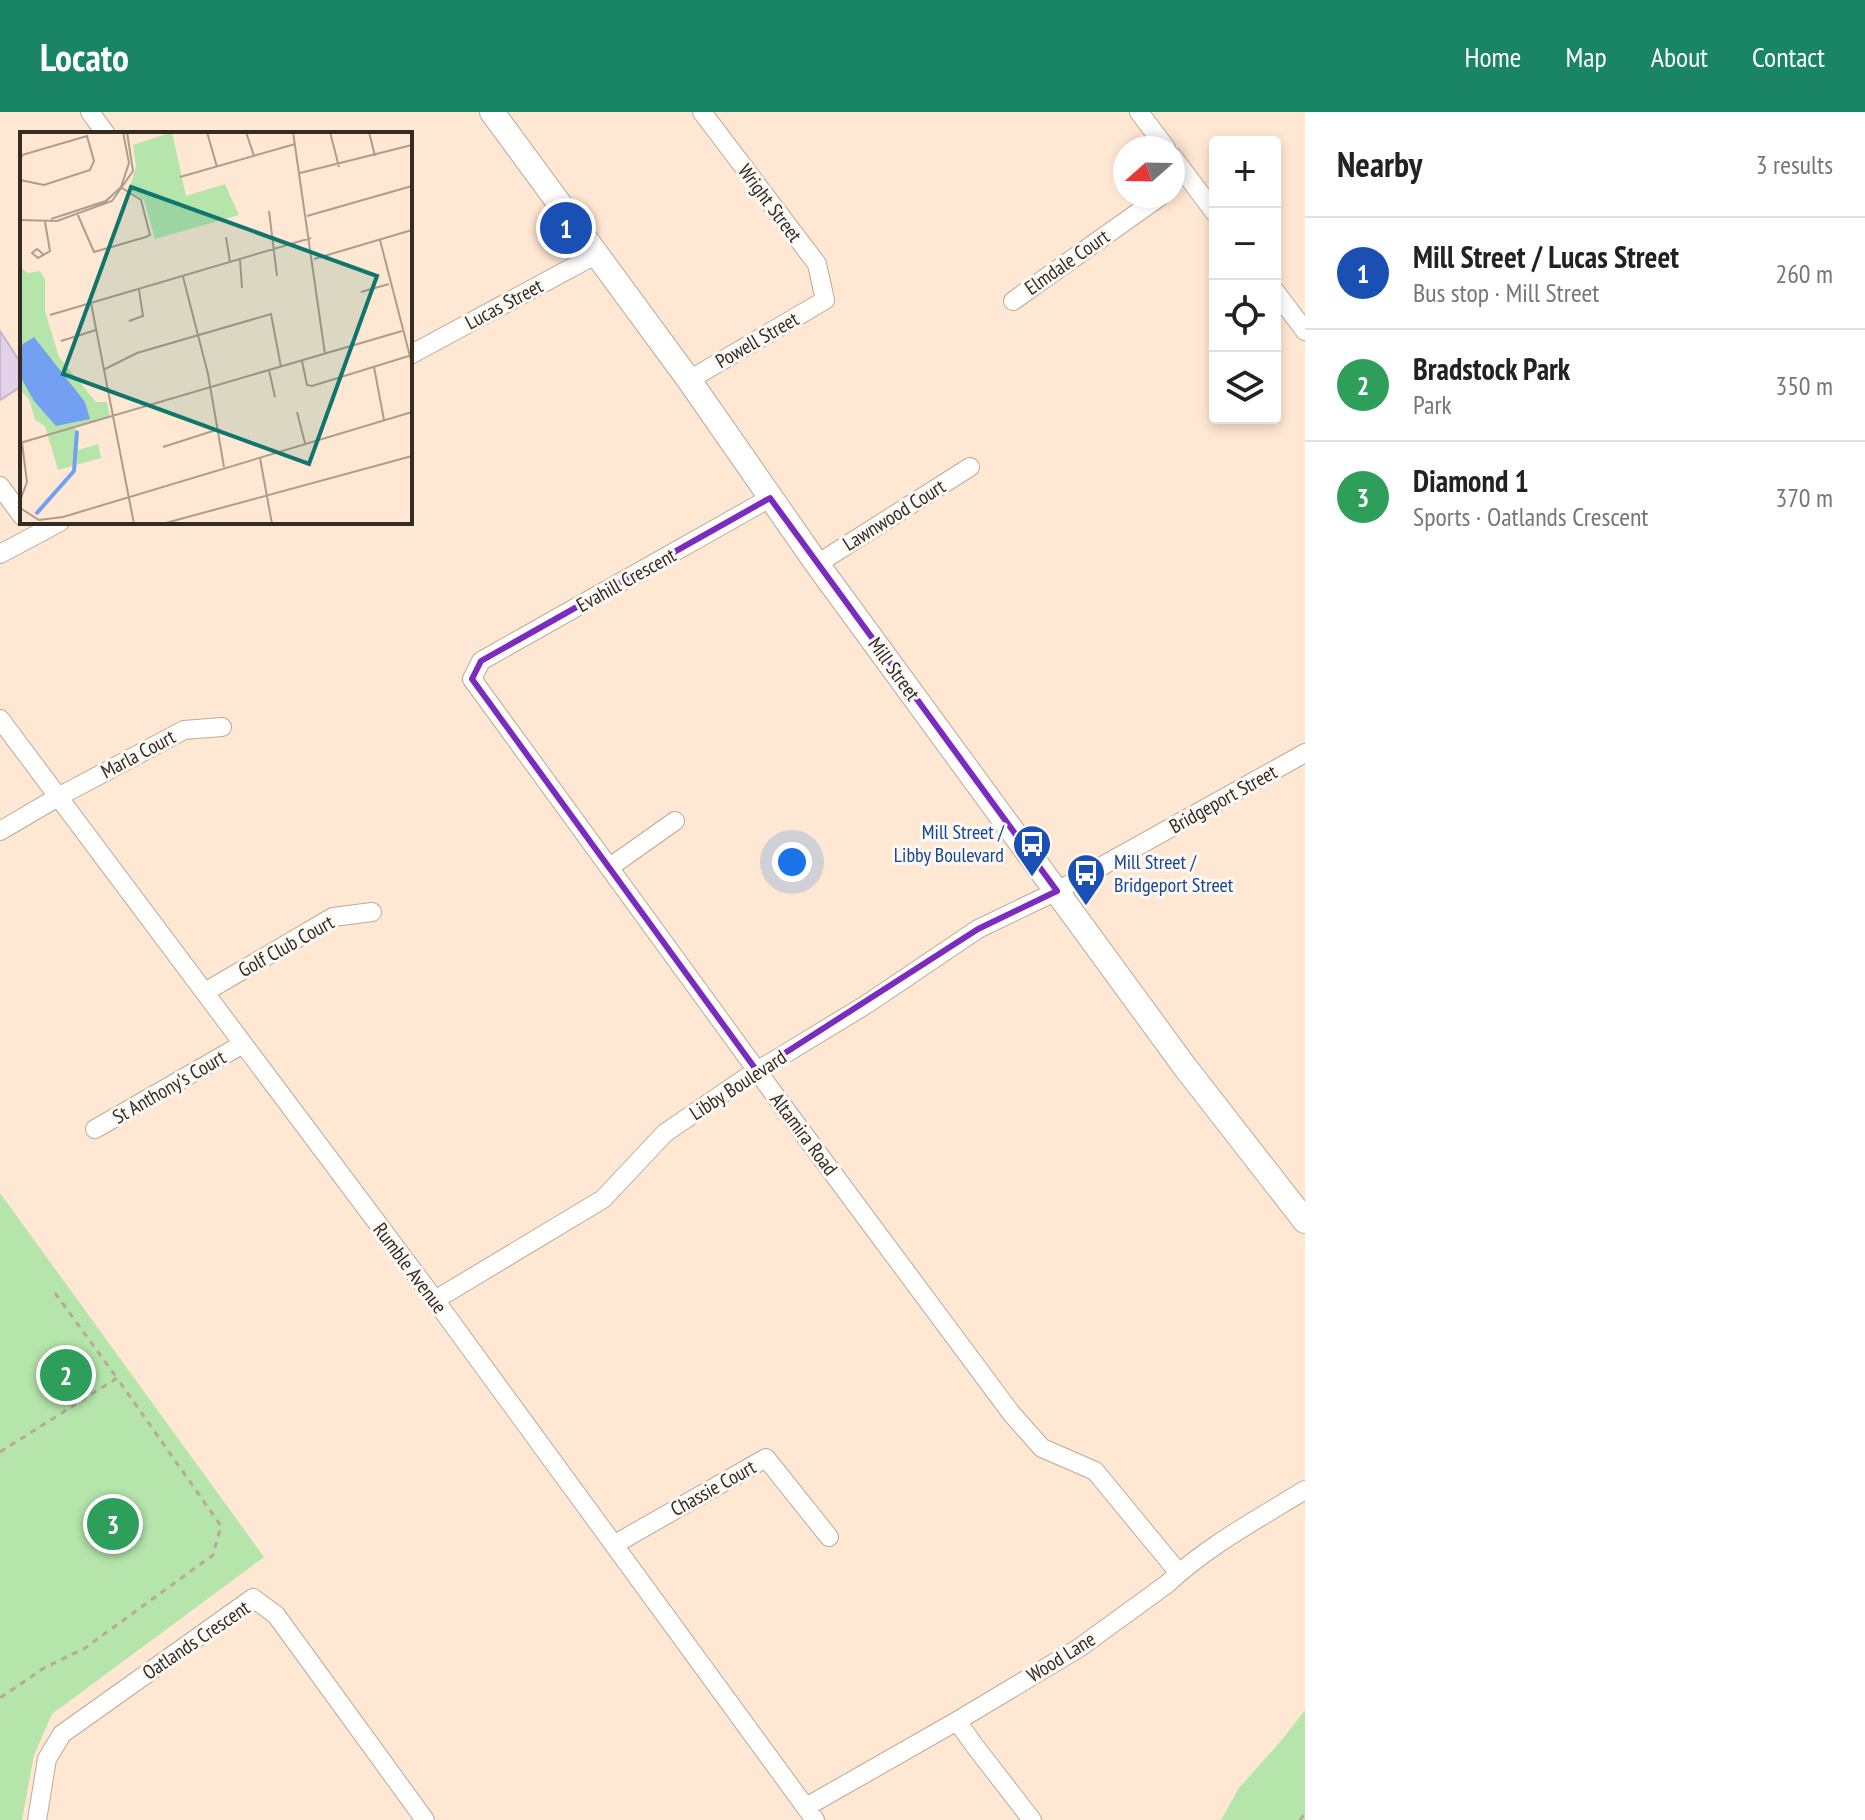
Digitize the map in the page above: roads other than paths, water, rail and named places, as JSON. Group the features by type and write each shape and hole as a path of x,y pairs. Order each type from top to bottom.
{"street":[{"path":"90,112 105,132"},
{"name":"Mill Street","path":"492,112 689,380 817,564 1185,1067 1305,1221"},
{"name":"Wright Street","path":"702,112 817,264 825,300"},
{"path":"1139,112 1157,136"},
{"path":"1185,186 1209,208"},
{"name":"Elmdale Court","path":"1013,301 1144,208"},
{"name":"Lucas Street","path":"412,354 597,254"},
{"path":"1281,299 1305,331"},
{"name":"Powell Street","path":"689,380 825,300"},
{"name":"Lawnwood Court","path":"817,564 970,467"},
{"path":"0,486 20,513"},
{"name":"Evahill Crescent","path":"481,661 770,498"},
{"path":"0,554 31,528"},
{"name":"Altamira Road","path":"481,661 472,679 1011,1413 1042,1448 1095,1471 1179,1573"},
{"name":"Rumble Avenue","path":"0,719 435,1300 810,1814"},
{"name":"Marla Court","path":"0,831 184,730 222,727"},
{"name":"Bridgeport Street","path":"1057,891 1305,753"},
{"path":"610,867 675,821"},
{"name":"Libby Boulevard","path":"435,1300 603,1199 665,1133 757,1071 867,1004 978,929 1057,891"},
{"name":"Golf Club Court","path":"205,992 333,917 372,912"},
{"name":"St Anthony's Court","path":"95,1129 243,1044"},
{"name":"Chassie Court","path":"615,1544 766,1458 829,1537"},
{"name":"Wood Lane","path":"810,1814 1079,1648 1221,1541 1305,1490"},
{"name":"Oatlands Crescent","path":"37,1820 47,1759 62,1734 253,1598 276,1615 425,1820"},
{"path":"957,1721 1032,1820"}],"place":[{"name":"Mill Street / Lucas Street","path":"566,228"},
{"name":"Mill Street / Libby Boulevard","path":"1032,878"},
{"name":"Mill Street / Bridgeport Street","path":"1086,907"},
{"name":"Bradstock Park","path":"66,1375"},
{"name":"Diamond 1","path":"113,1524"}]}
